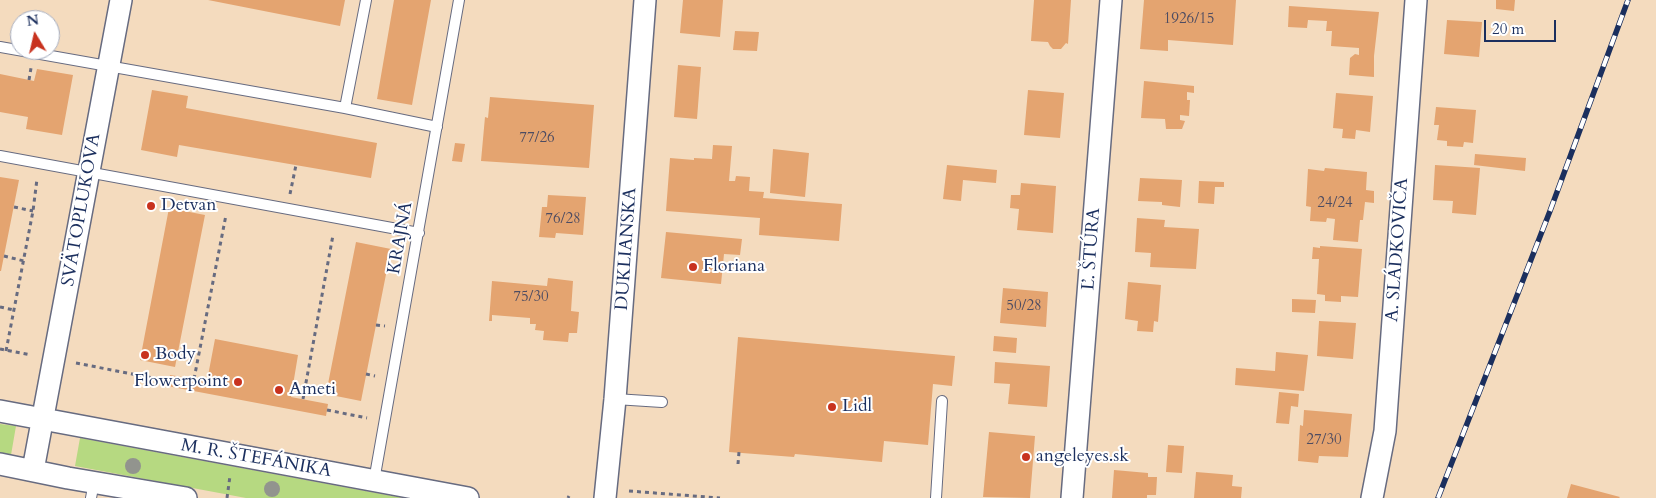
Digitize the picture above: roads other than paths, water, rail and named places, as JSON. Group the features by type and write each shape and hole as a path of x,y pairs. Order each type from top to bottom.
{"street":[{"name":"SVÄTOPLUKOVA","path":"43,419 121,0"},
{"name":"DUKLIANSKA","path":"614,494 615,399 645,0"},
{"name":"Ľ. ŠTÚRA","path":"1072,498 1111,0"},
{"name":"A. SLÁDKOVIČA","path":"1372,498 1385,431 1416,0"},
{"name":"M. R. ŠTEFÁNIKA","path":"0,411 468,498"},
{"path":"34,470 43,419"},
{"path":"0,464 34,470 92,490 186,498"}],"lane":[{"path":"344,108 366,0"},
{"name":"KRAJNÁ","path":"374,481 459,0"},
{"path":"0,47 344,108 437,127"},
{"path":"0,156 89,174 419,233"},
{"path":"615,399 662,402"},
{"path":"936,498 942,401"}],"railway":[{"path":"1438,498 1550,211 1628,0"}],"place":[{"name":"Detvan","path":"151,206"},
{"name":"Floriana","path":"693,267"},
{"name":"Body","path":"145,355"},
{"name":"Flowerpoint","path":"238,382"},
{"name":"Ameti","path":"279,390"},
{"name":"Lidl","path":"832,407"},
{"name":"angeleyes.sk","path":"1026,457"}]}
